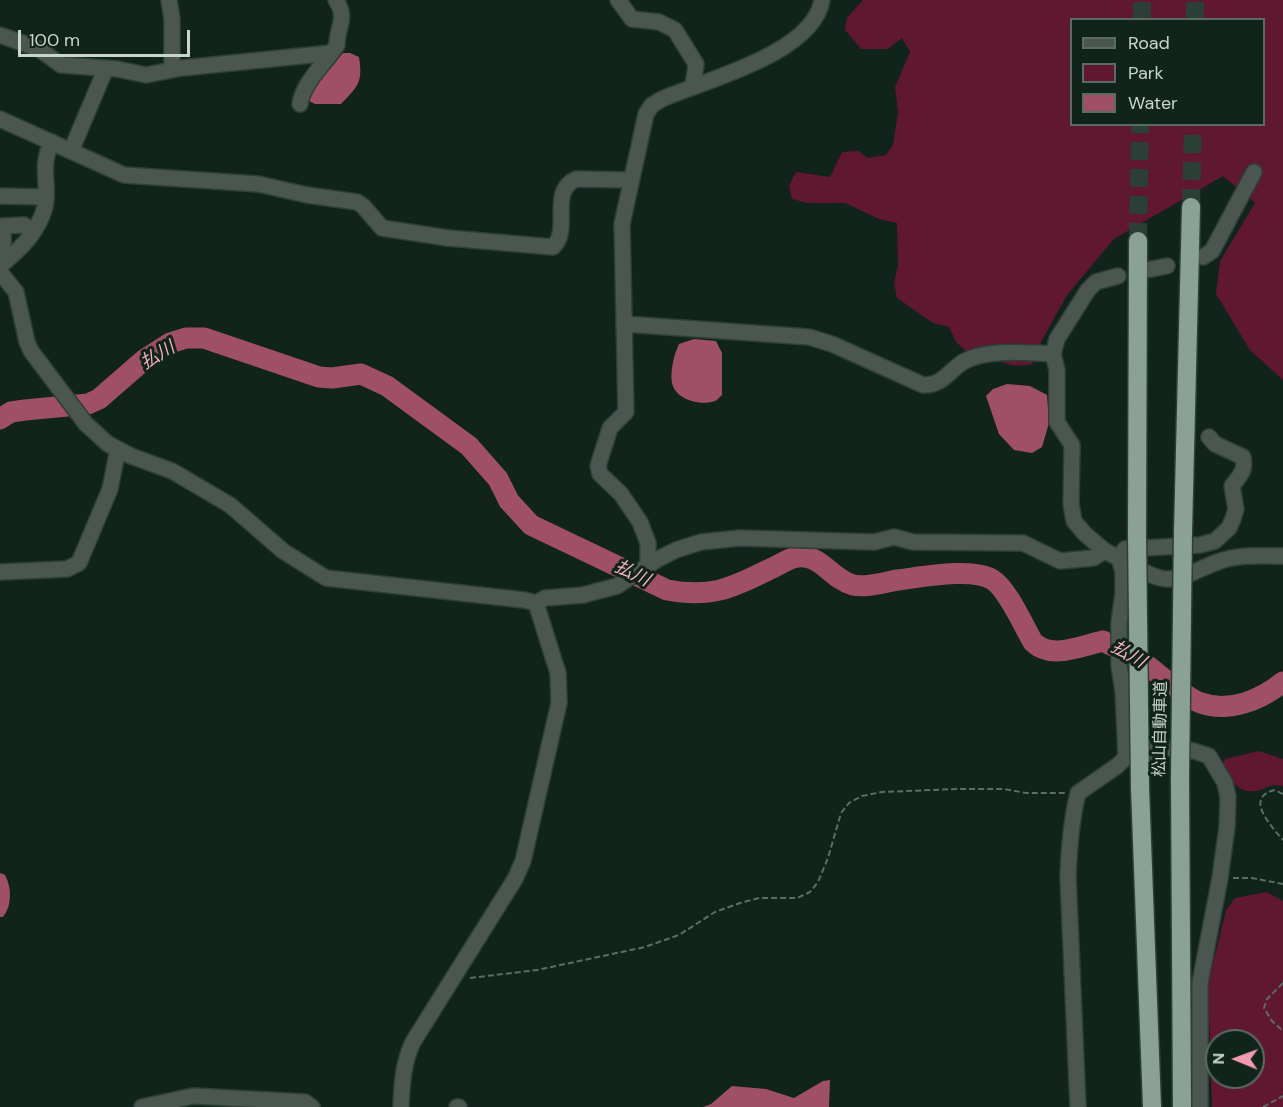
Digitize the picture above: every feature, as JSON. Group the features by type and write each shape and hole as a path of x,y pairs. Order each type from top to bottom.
{"highway":[{"name":"松山自動車道","path":"1182,1107 1180,778 1191,207"},
{"name":"松山自動車道","path":"1138,241 1137,534 1140,788 1152,1107"}],"street":[{"path":"169,0 172,19 172,69"},
{"path":"300,104 301,96 337,45 342,13 336,0"},
{"path":"618,0 632,19 659,22 675,30 696,64 693,86"},
{"path":"648,567 648,543 640,522 621,494 600,474 598,466 610,428 626,412 622,224 646,114 652,105 662,99 765,58 788,45 810,25 817,15 822,0"},
{"path":"0,35 39,49 61,65 106,68 146,75 172,69 331,52"},
{"path":"70,151 106,68"},
{"path":"0,119 124,175 258,184 307,195 357,202 382,228 426,236 553,247 560,237 563,192 570,182 576,179 630,180"},
{"path":"0,266 24,245 45,206 46,154 52,142"},
{"path":"1203,257 1212,251 1254,172"},
{"path":"0,196 45,197"},
{"path":"3,249 1,229 6,225 24,225 33,232"},
{"path":"1146,270 1167,266"},
{"path":"0,272 16,292 31,351 86,424 108,444 172,471 230,505 283,551 327,578 537,603 545,598 583,595 617,586 676,550 701,542 740,538 874,542 894,537 913,542 1023,543 1060,561 1093,558 1125,549 1200,545 1215,541 1229,528 1236,509 1232,486 1243,473 1244,465 1243,457 1215,444 1209,437"},
{"path":"1118,276 1096,282 1088,290 1057,339 1053,354 1057,370 1057,423 1072,445 1071,504 1074,520 1085,534 1112,554 1153,575 1168,579 1197,572 1217,562 1236,557 1283,556"},
{"path":"625,324 809,337 832,344 923,385 937,383 964,362 984,356 1015,352 1053,354"},
{"path":"0,572 67,569 79,563 110,489 118,449"},
{"path":"1112,554 1123,572 1119,622 1119,666 1123,691 1126,757"},
{"path":"400,1107 402,1072 406,1056 420,1028 515,879 523,861 558,703 559,686 558,673 537,603"},
{"path":"1078,1107 1068,877 1069,844 1078,793 1112,771 1126,757 1166,748 1194,751 1209,756 1225,783 1228,797 1227,827 1220,878 1200,983 1200,1107"},
{"path":"142,1107 193,1096 305,1102 312,1107"}],"path":[{"path":"452,980 537,970 645,947 679,934 715,912 740,903 759,898 797,898 810,892 818,882 828,858 841,813 849,803 862,796 882,792 957,789 1078,793"},
{"path":"1283,794 1275,790 1268,791 1261,800 1264,817 1283,840"},
{"path":"1220,878 1252,878 1283,884"},
{"path":"1283,983 1267,999 1264,1008 1272,1021 1283,1031"},
{"path":"1263,1107 1283,1096"}],"green space":[{"path":"863,0 1283,0 1283,380 1250,350 1216,294 1220,261 1255,203 1223,176 1114,239 1067,295 1042,340 1032,364 1007,364 985,351 968,353 956,342 949,327 933,323 897,298 894,283 898,265 897,223 879,219 845,203 808,203 792,199 789,186 796,172 830,177 842,152 858,151 868,158 886,155 893,145 898,113 895,87 910,52 902,38 888,49 861,49 845,30 847,18"},
{"path":"1259,751 1283,759 1283,786 1273,785 1249,791 1239,788 1227,775 1222,766 1225,759"},
{"path":"1267,892 1283,901 1283,1107 1212,1107 1211,1089 1265,1089 1265,1029 1209,1029 1208,984 1226,910 1235,898"}],"water":[{"path":"343,53 359,57 360,79 355,88 341,104 315,104 307,100 309,94"},
{"path":"694,339 716,341 722,353 722,395 715,401 703,403 691,401 680,395 673,386 673,365 679,344"},
{"path":"1007,384 1030,386 1047,395 1049,423 1042,447 1032,453 1014,450 999,434 986,396 993,389"},
{"path":"0,873 5,875 10,891 8,908 3,917 0,917"},
{"path":"830,1080 829,1107 703,1107 711,1104 732,1086 766,1089 794,1098 823,1081"}],"waterway":[{"name":"払川","path":"0,419 11,412 88,404 99,399 145,359 170,343 186,338 204,338 319,377 332,378 361,374 387,386 469,446 498,479 509,501 531,525 667,590 696,593 719,590 731,587 790,559 802,557 817,561 845,582 858,586 933,575 973,574 984,576 999,585 1033,642 1048,650 1066,650 1103,641 1139,660 1187,696 1212,706 1244,703 1265,694 1283,682"}],"tunnel":[{"path":"1142,0 1142,18"},
{"path":"1195,0 1195,18"},
{"path":"1138,241 1140,126"},
{"path":"1191,207 1193,126"}]}
